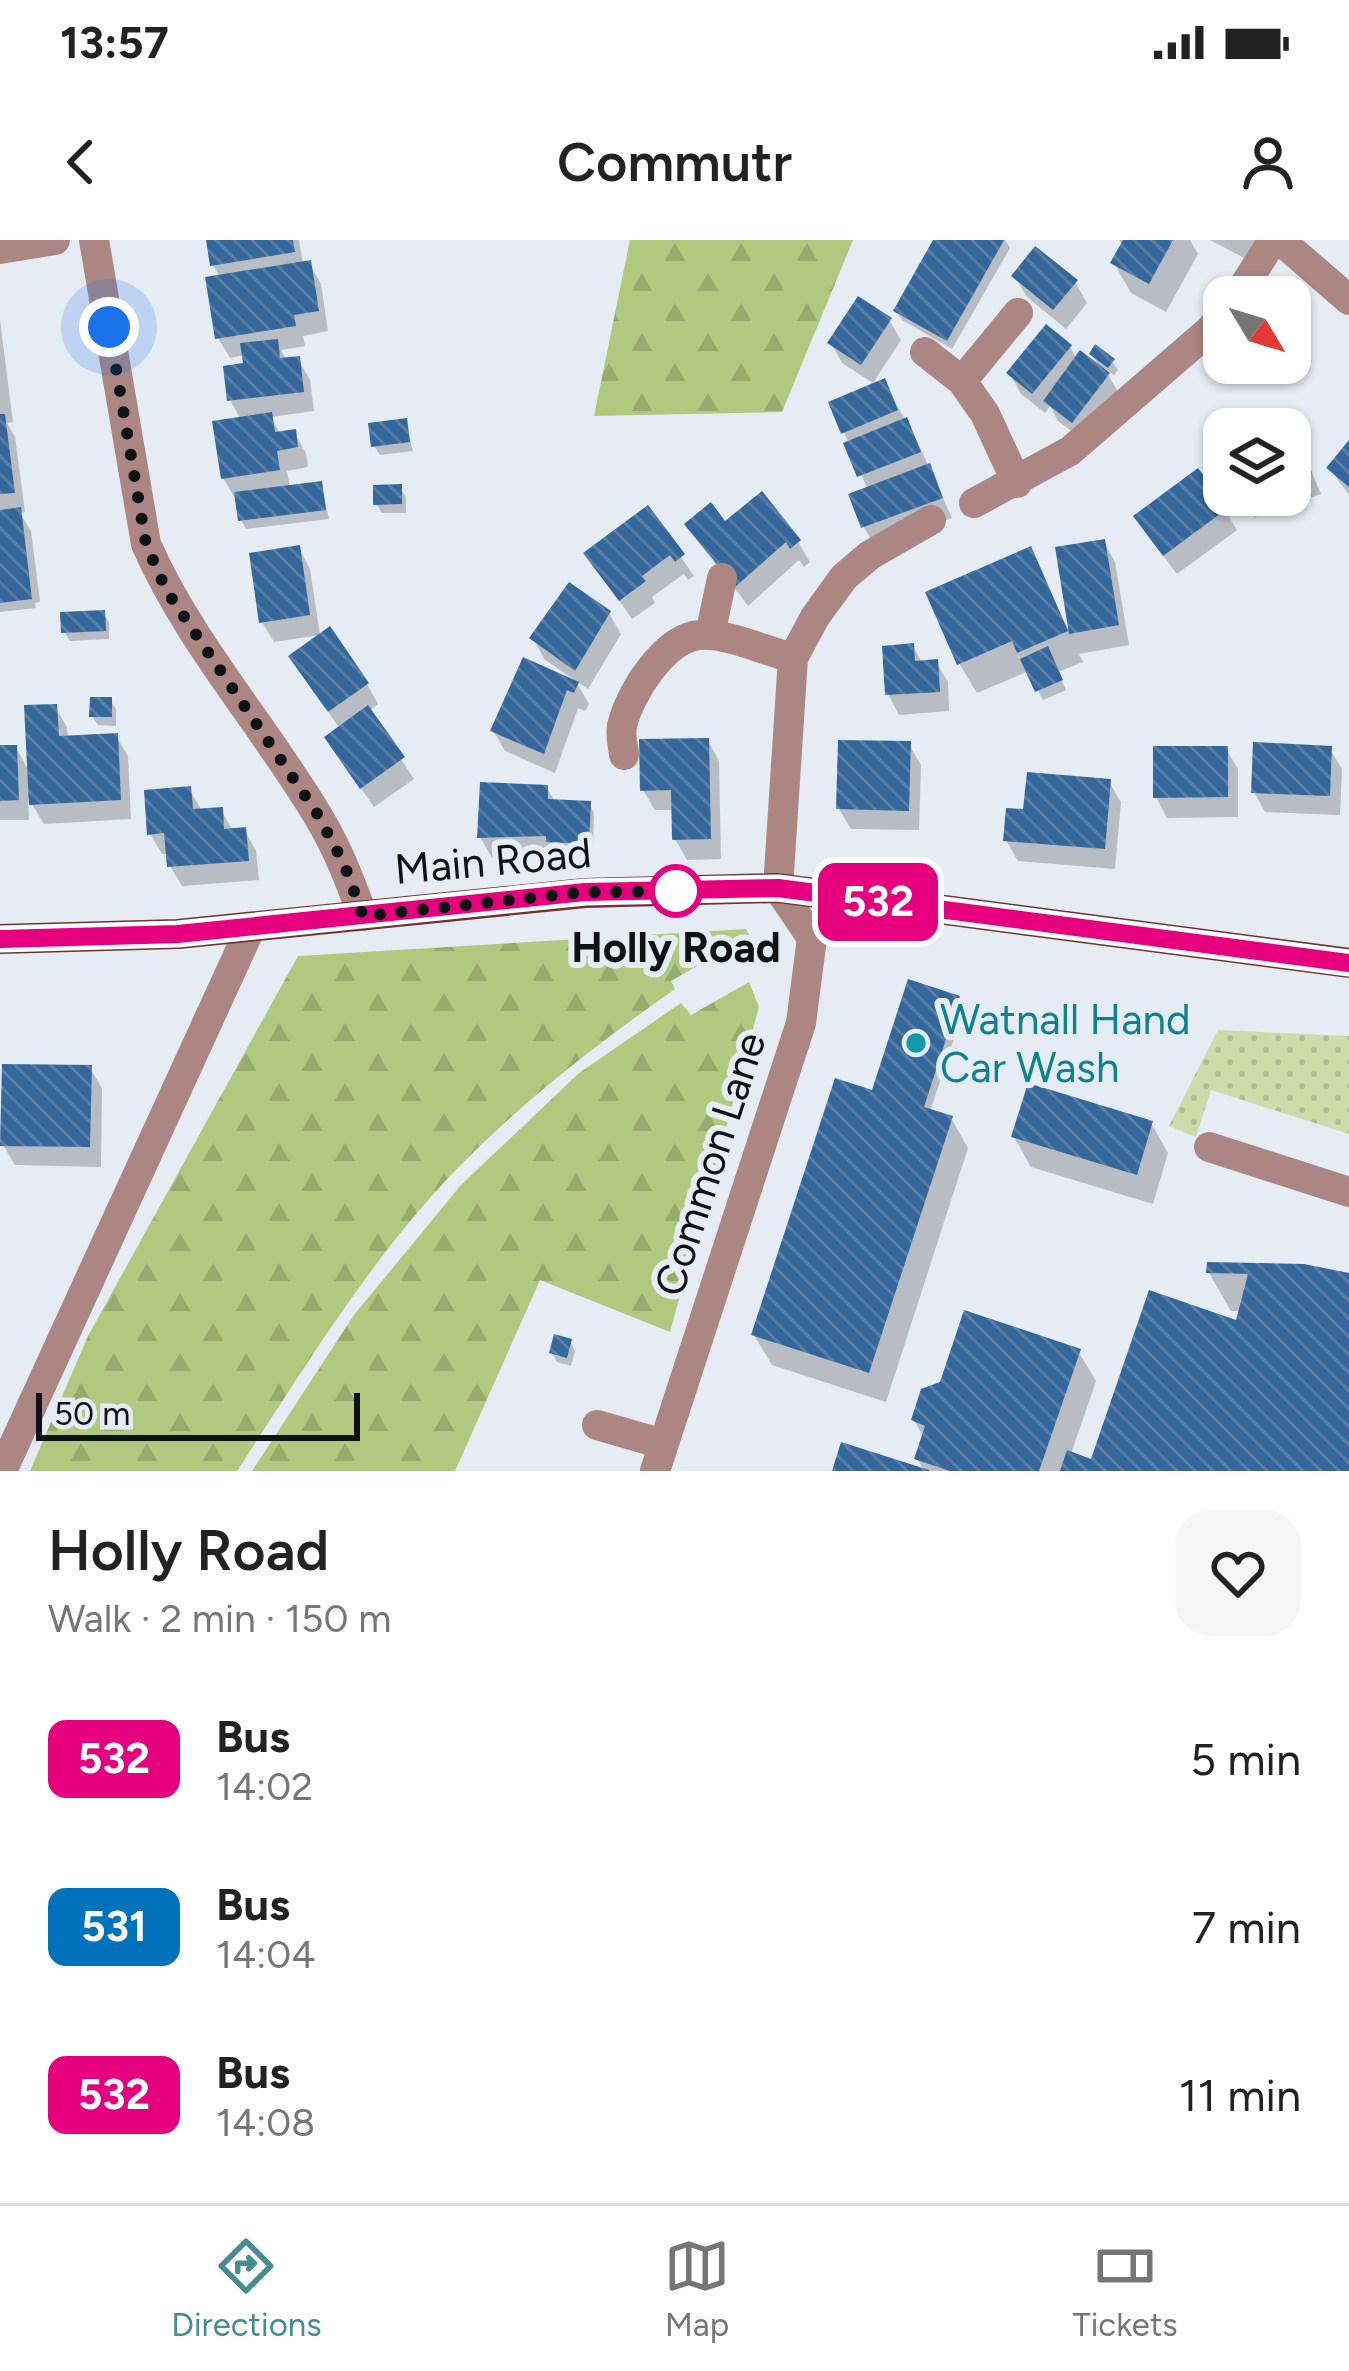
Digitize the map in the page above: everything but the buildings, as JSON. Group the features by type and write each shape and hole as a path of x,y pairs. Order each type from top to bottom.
{"main road":[{"name":"Main Road","path":"0,939 178,934 585,892 778,888 1349,963"}],"street":[{"path":"0,248 55,240"},
{"path":"94,240 146,544 166,590 318,815 344,864 363,916"},
{"path":"1251,276 1276,240 1349,300"},
{"path":"962,381 1018,313"},
{"path":"974,503 1017,483 1087,437 1203,335"},
{"path":"925,352 962,381 985,414 1017,483"},
{"path":"778,888 793,658 815,616 844,577 886,545 931,520"},
{"path":"710,635 722,578"},
{"path":"624,754 620,730 644,680 676,642 695,634 710,635 793,658"},
{"name":"Common Lane","path":"659,1458 801,1023 812,938 778,888"},
{"path":"2,1471 251,927"},
{"path":"1209,1147 1349,1192"},
{"path":"597,1425 659,1458"}],"green space":[{"path":"630,240 853,240 782,412 594,416"},
{"path":"746,929 750,936 671,981 675,989 558,1077 450,1176 364,1281 237,1471 30,1471 88,1336 298,956"},
{"path":"749,982 759,1007 670,1332 540,1280 455,1471 252,1471 354,1315 461,1185 579,1073 681,1003 691,1015"},
{"path":"1218,1030 1349,1036 1349,1134 1211,1090 1196,1137 1169,1126"}],"bus line":[{"name":"532","path":"0,939 178,934 585,892 778,888 1349,963"}],"place":[{"name":"Holly Road","path":"676,891"},
{"name":"Watnall Hand Car Wash","path":"916,1043"}],"route":[{"path":"109,327 146,544 166,590 318,815 344,864 363,916 585,892 676,891"}]}
